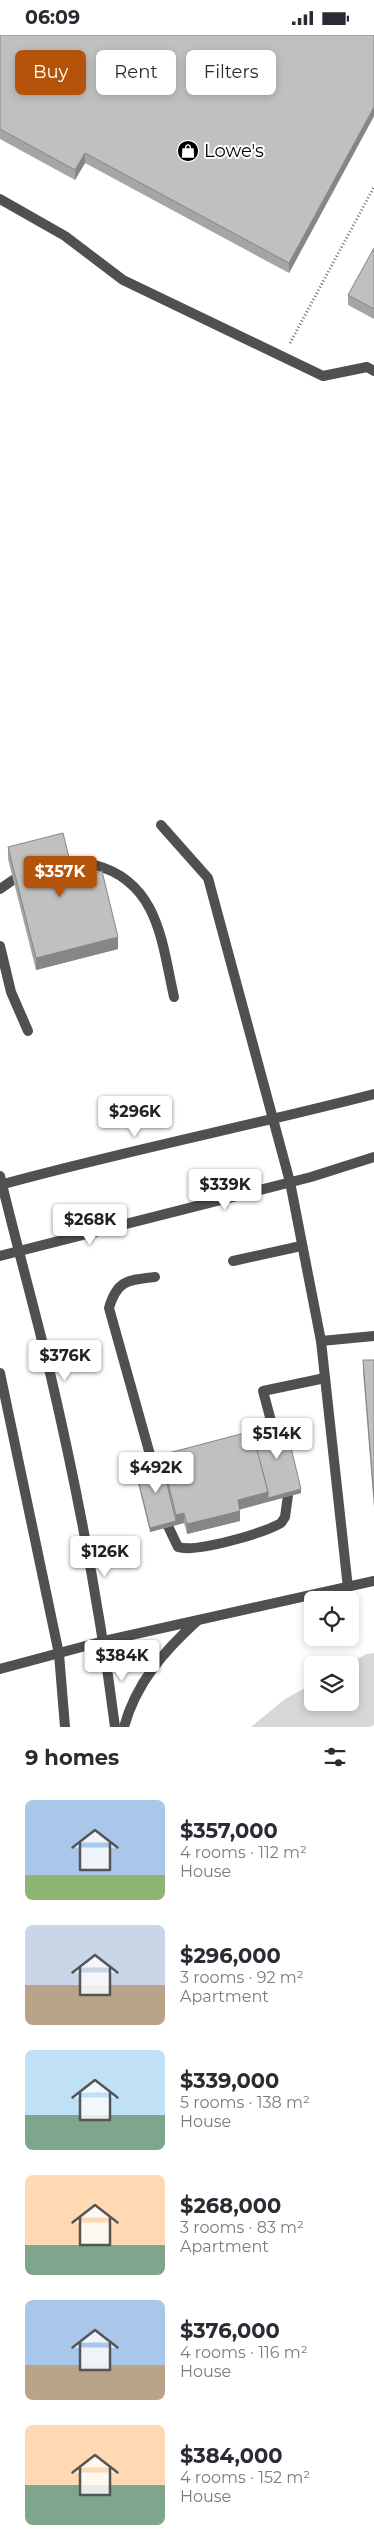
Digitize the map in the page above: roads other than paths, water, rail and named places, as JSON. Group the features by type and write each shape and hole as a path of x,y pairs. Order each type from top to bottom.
{"street":[{"path":"0,199 65,236 123,280 323,376 367,367 374,371"},
{"path":"161,825 208,877 290,1182 321,1341 348,1588"},
{"path":"68,865 94,865 119,876 140,892 156,917 174,997"},
{"path":"0,889 14,880"},
{"path":"0,946 11,992 28,1031"},
{"path":"115,1727 104,1641 81,1519 51,1377 1,1181 374,1094"},
{"path":"0,1256 343,1168 374,1157"},
{"path":"233,1261 301,1246"},
{"path":"154,1469 109,1308 113,1293 120,1285 132,1280 155,1277"},
{"path":"321,1341 374,1336"},
{"path":"0,1373 58,1654 65,1727"},
{"path":"274,1432 263,1391 326,1378"},
{"path":"168,1527 178,1547 187,1550 214,1545 281,1523 285,1517 288,1495"},
{"path":"0,1669 104,1641 374,1581"},
{"path":"124,1727 129,1708 147,1675 169,1646 198,1620"}],"place":[{"name":"Lowe's","path":"188,151"}]}
